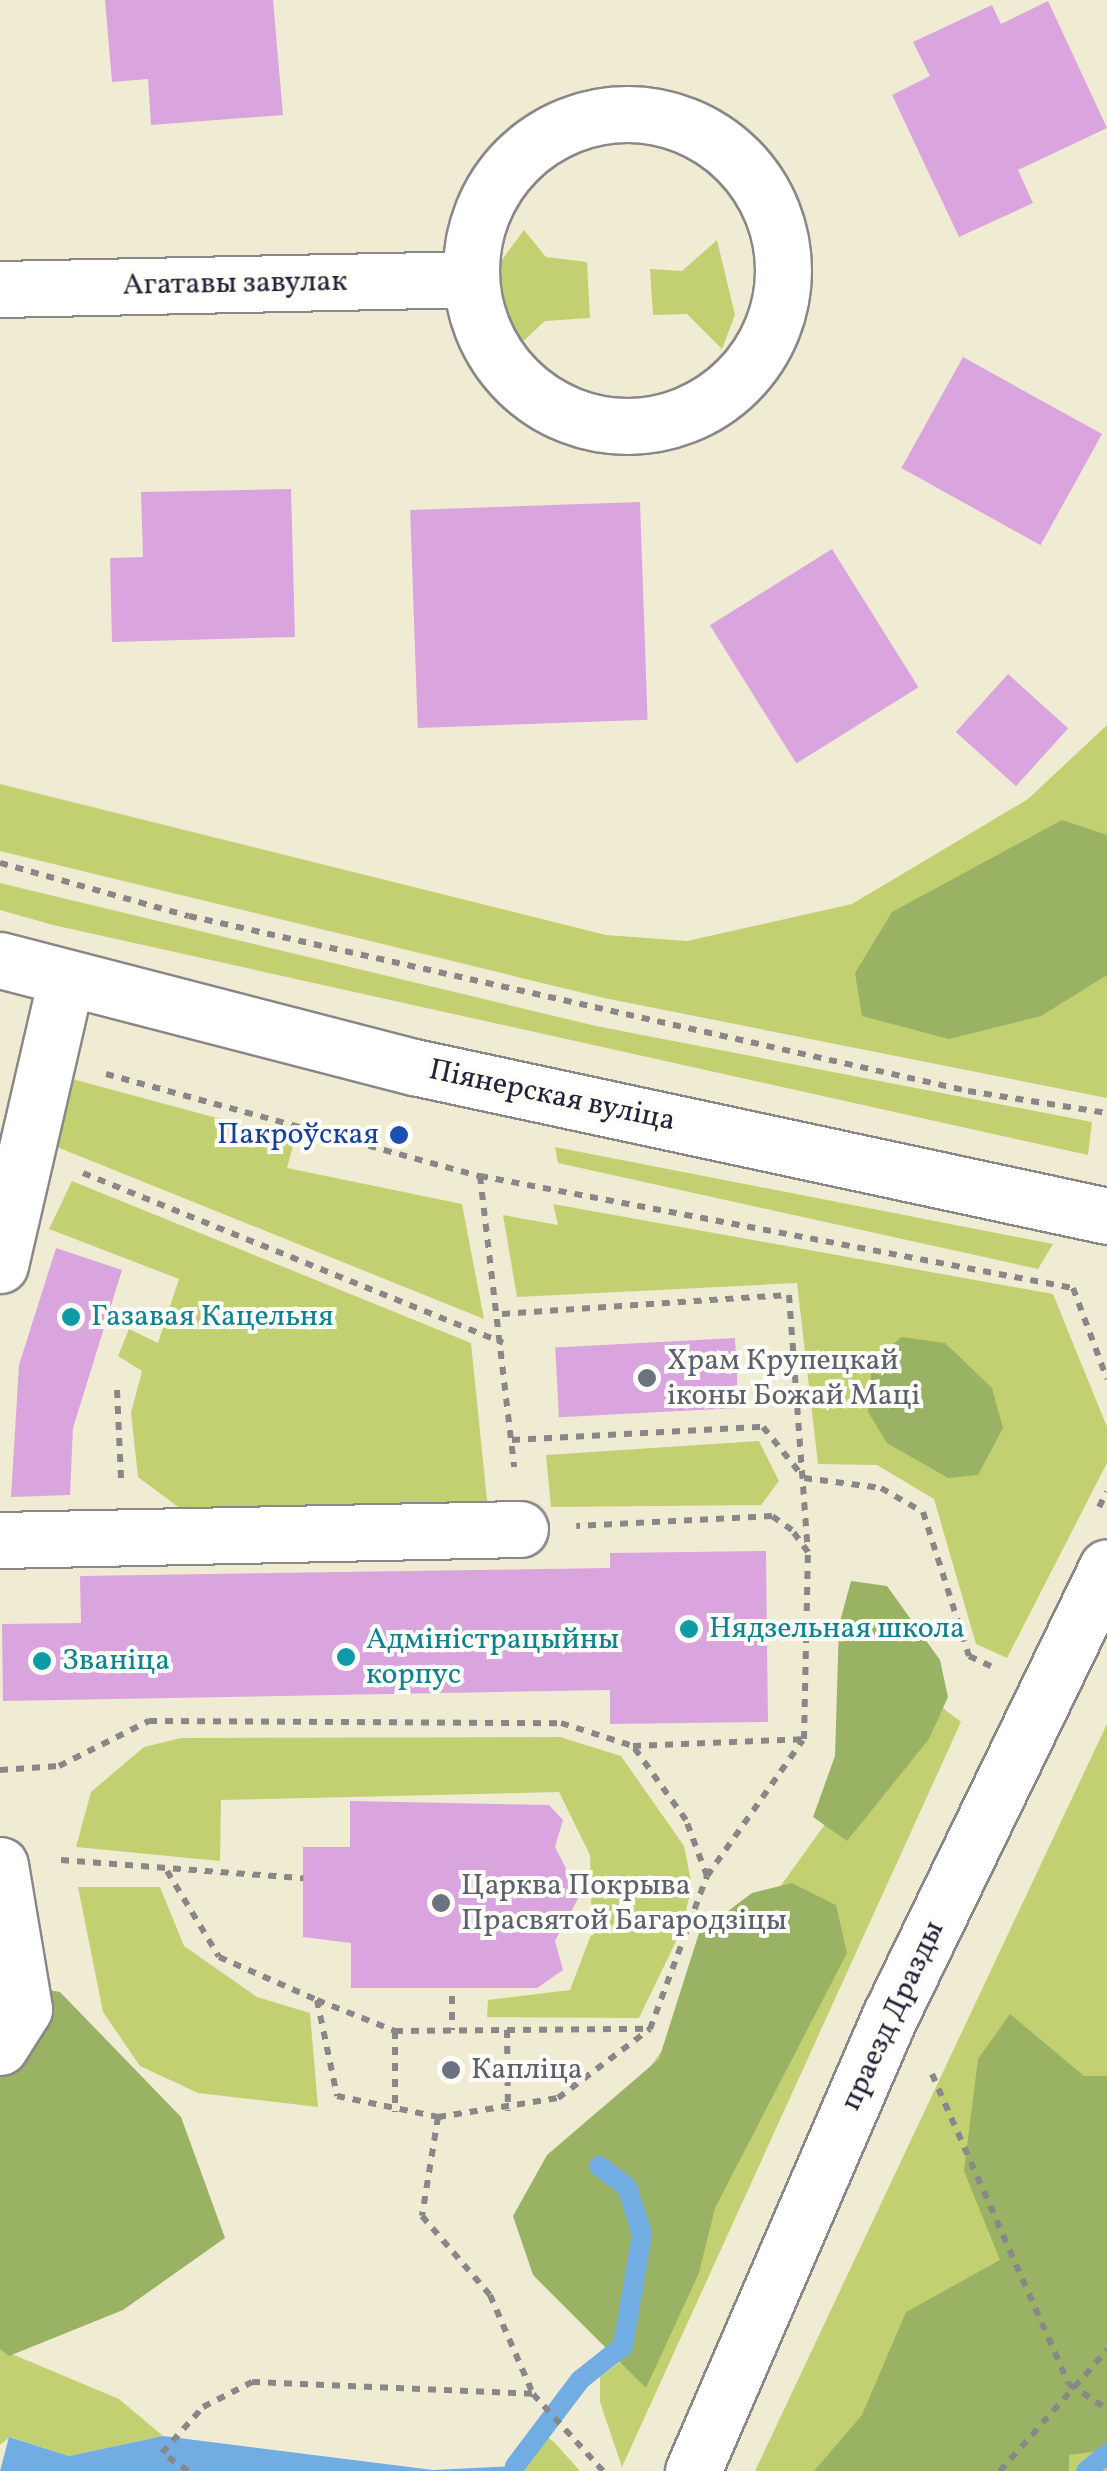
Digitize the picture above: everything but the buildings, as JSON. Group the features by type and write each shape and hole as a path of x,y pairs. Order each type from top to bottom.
{"street":[{"path":"608,114 657,116 727,149 773,211 784,259 779,308 738,381 672,421 630,428 541,402 504,367 480,326 470,279 484,203 505,171 562,126 608,114"},
{"name":"Агатавы завулак","path":"0,288 470,279"},
{"name":"Піянерская вуліца","path":"0,960 414,1067 1107,1216"},
{"path":"0,1265 66,979"},
{"path":"0,1540 520,1529"},
{"name":"праезд Дразды","path":"693,2471 890,2014 1107,1567"},
{"path":"0,1865 24,2009 0,2048"}],"path":[{"path":"0,863 190,916 968,1091 1107,1113"},
{"path":"46,1058 480,1176 1073,1288 1107,1380"},
{"path":"27,1150 504,1344"},
{"path":"480,1176 502,1314 520,1529 772,1516 808,1552"},
{"path":"317,2000 337,2096 395,2112 438,2117 508,2111 558,2098 650,2029 707,1876 804,1739 808,1552 789,1295 502,1314"},
{"path":"117,1390 121,1490"},
{"path":"512,1440 763,1427 804,1478 880,1488 923,1512 970,1656"},
{"path":"0,1770 59,1766 150,1721 561,1723 633,1746 804,1739"},
{"path":"633,1746 686,1820 707,1876"},
{"path":"56,1860 303,1878"},
{"path":"167,1871 219,1957 395,2032 650,2029"},
{"path":"452,1996 452,2030"},
{"path":"507,2030 508,2111"},
{"path":"395,2032 395,2112"},
{"path":"930,2069 1070,2384 1107,2409"},
{"path":"438,2117 422,2216 490,2295 533,2394 603,2471"},
{"path":"1000,2471 1070,2384 1107,2350"},
{"path":"188,2471 162,2453 203,2407 252,2382 533,2394"}],"green space":[{"path":"524,230 546,257 587,262 590,318 545,321 519,345 500,324 495,269"},
{"path":"717,240 735,315 722,349 687,314 653,315 650,269 682,271"},
{"path":"1107,725 1107,1098 604,998 0,851 0,784 606,935 687,941 852,904 1028,799"},
{"path":"1062,820 1107,835 1107,975 1041,1016 949,1039 862,1016 855,973 892,912"},
{"path":"0,883 596,1026 1092,1122 1088,1155 53,925 0,910"},
{"path":"61,1076 295,1139 287,1168 462,1204 484,1319 47,1143"},
{"path":"555,1147 1053,1244 1038,1269 558,1163"},
{"path":"72,1181 471,1343 488,1510 185,1512 138,1477 131,1413 142,1371 118,1356 129,1329 158,1343 179,1279 49,1229"},
{"path":"553,1204 1053,1294 1107,1427 1107,1463 1007,1658 976,1644 934,1499 877,1465 818,1464 797,1283 517,1297 503,1215 558,1225"},
{"path":"901,1337 945,1343 992,1388 1003,1428 978,1475 948,1478 887,1443 868,1412 872,1364"},
{"path":"759,1441 779,1481 761,1505 551,1507 546,1455"},
{"path":"851,1581 887,1586 940,1660 948,1697 929,1739 847,1841 813,1817 835,1756 839,1625"},
{"path":"921,1691 961,1722 622,2467 600,2402 600,2377 633,2352 614,2117"},
{"path":"1107,1724 1107,2471 755,2471"},
{"path":"560,1737 621,1756 684,1846 692,1886 681,1931 639,2018 487,2017 488,2000 570,1990 592,1932 590,1855 559,1792 221,1800 220,1861 76,1847 91,1792 144,1747 181,1738"},
{"path":"792,1883 836,1905 847,1953 715,2208 699,2273 646,2388 533,2275 513,2216 547,2155 659,2059 699,1933 752,1893"},
{"path":"78,1887 160,1887 184,1946 257,1997 310,2013 318,2107 198,2093 140,2066 103,2012"},
{"path":"0,1982 60,1992 181,2117 225,2238 123,2310 9,2356 0,2349"},
{"path":"1010,2014 1084,2076 1107,2076 1107,2450 1069,2455 1069,2471 814,2471 862,2415 906,2312 1000,2260 964,2171 978,2059"},
{"path":"0,2349 119,2399 163,2436 69,2456 10,2437 0,2445"},
{"path":"540,2431 555,2443 580,2471 512,2471"}],"water":[{"path":"163,2436 433,2470 515,2466 512,2471 0,2471 9,2437 69,2456"}],"waterway":[{"path":"515,2466 580,2380 623,2346 642,2234 627,2187 599,2166"},
{"path":"1086,2471 1107,2454"}],"place":[{"name":"Пакроўская","path":"399,1135"},
{"name":"Газавая Кацельня","path":"71,1317"},
{"name":"Храм Крупецкай іконы Божай Маці","path":"647,1378"},
{"name":"Нядзельная школа","path":"689,1629"},
{"name":"Адміністрацыйны корпус","path":"346,1657"},
{"name":"Званіца","path":"42,1661"},
{"name":"Царква Покрыва Прасвятой Багародзіцы","path":"441,1903"},
{"name":"Капліца","path":"451,2070"}]}
